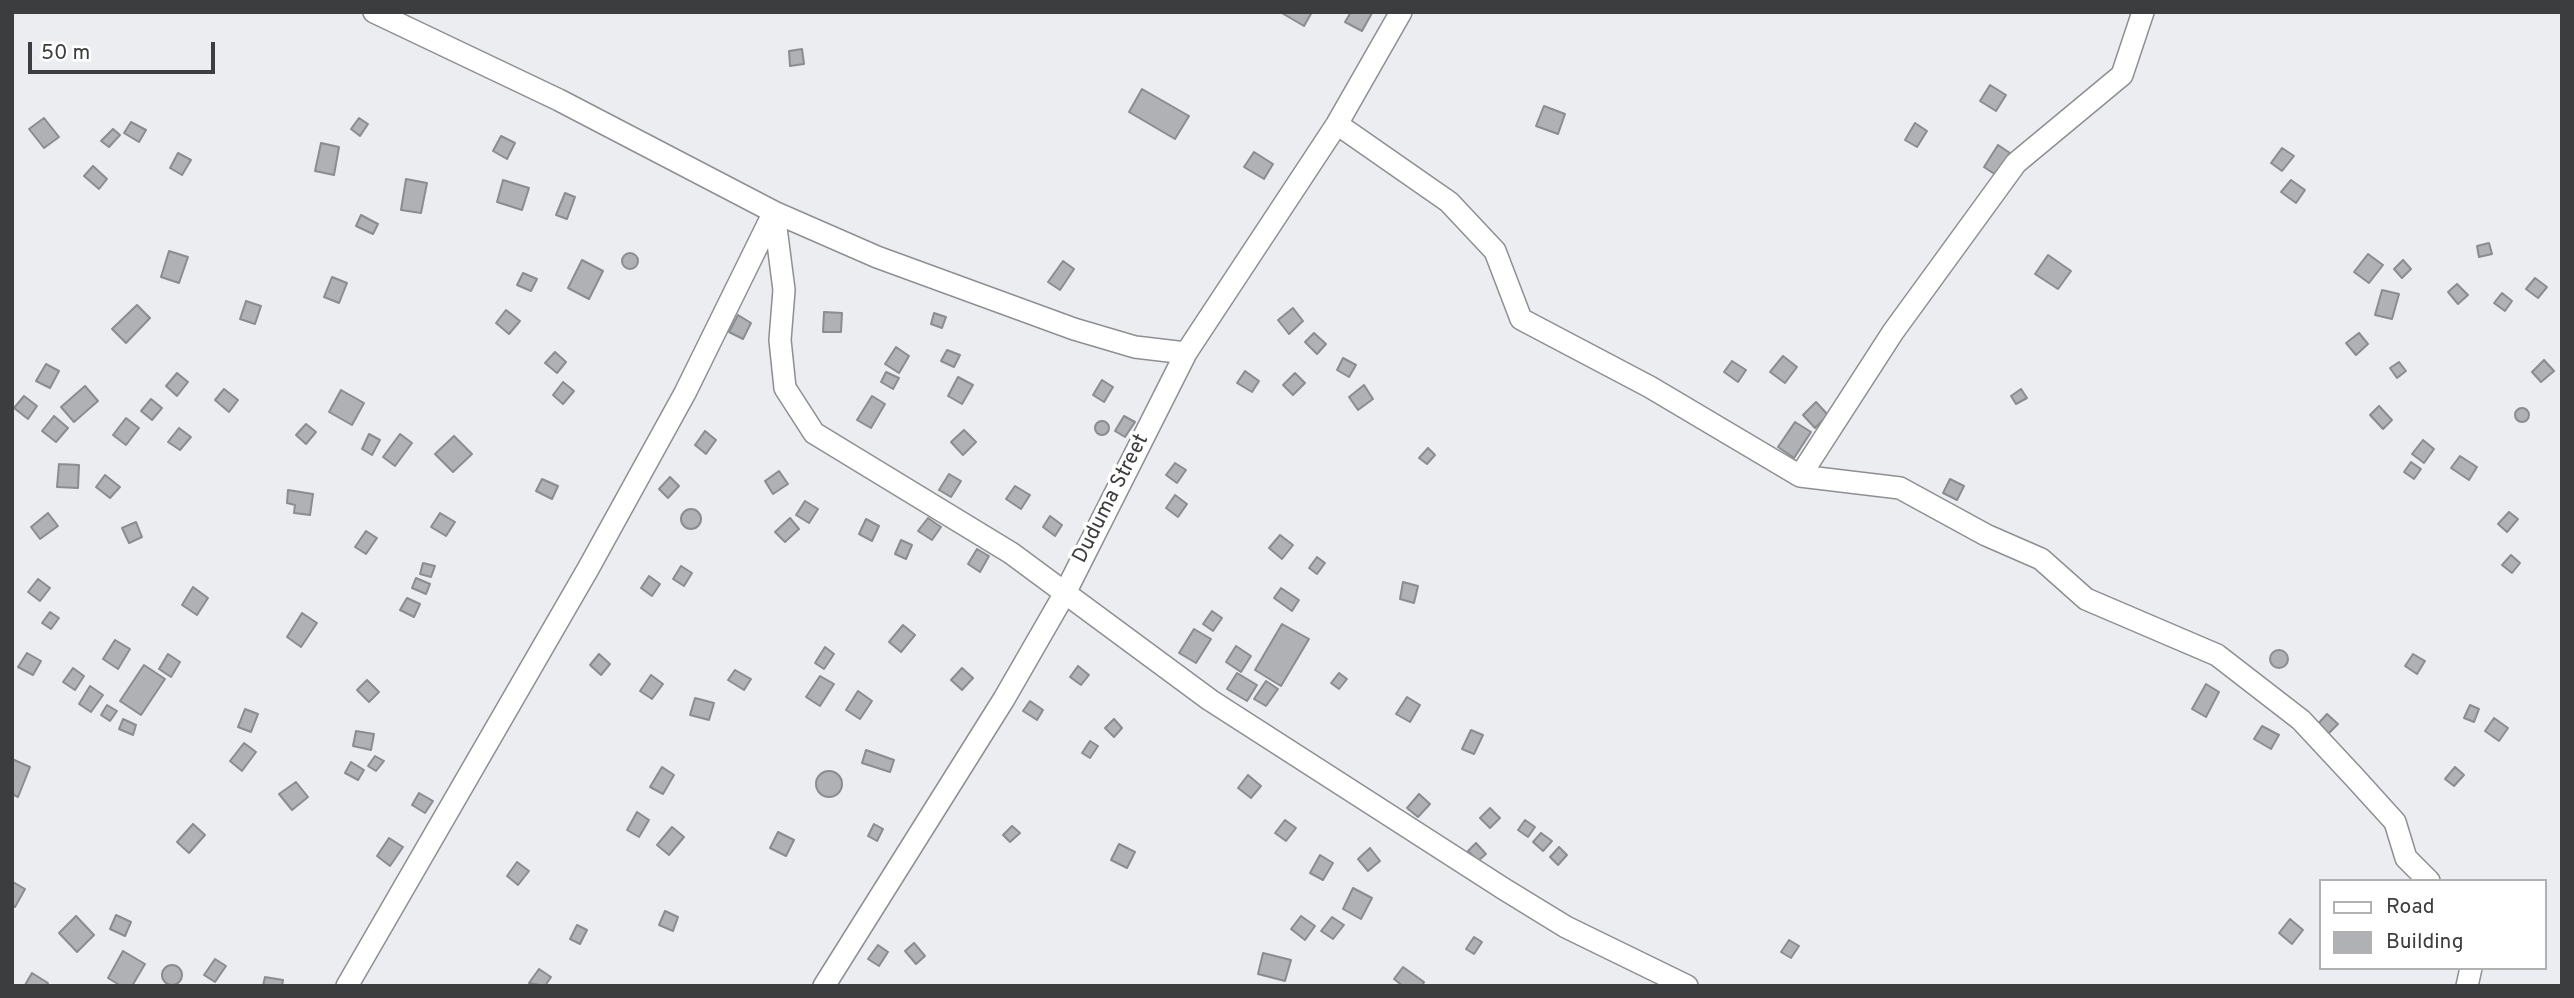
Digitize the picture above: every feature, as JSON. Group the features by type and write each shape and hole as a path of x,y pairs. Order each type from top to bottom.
{"street":[{"path":"374,12 570,106 774,212 877,257 1074,329 1135,347 1186,353"},
{"name":"Duduma Street","path":"824,986 1004,699 1065,593 1186,353 1337,124 1401,12"},
{"path":"1800,475 1893,332 2016,163 2122,75 2143,12"},
{"path":"1337,124 1448,202 1494,251 1521,319 1650,387 1800,475 1900,488 1986,534 2041,559 2086,599 2217,655 2301,720 2395,822 2406,858 2427,879"},
{"path":"774,212 784,290 780,340 785,388 814,433 1010,553 1210,700 1504,889 1566,927 1687,986"},
{"path":"347,986 385,917 429,849 462,784 601,545 691,381 774,212"}],"building":[{"path":"1280,12 1312,12 1304,26"},
{"path":"1351,12 1372,13 1362,31 1345,22"},
{"path":"802,49 804,64 790,66 789,51"},
{"path":"1990,85 2006,95 1996,111 1980,101"},
{"path":"1142,89 1189,116 1175,139 1129,112"},
{"path":"1544,106 1565,114 1558,134 1536,126"},
{"path":"44,118 59,137 44,148 29,129"},
{"path":"359,118 368,124 360,136 351,129"},
{"path":"131,122 146,130 139,142 124,133"},
{"path":"1915,123 1927,131 1917,147 1905,140"},
{"path":"113,129 120,135 109,147 101,141"},
{"path":"501,136 515,143 507,159 493,151"},
{"path":"321,143 339,147 334,175 315,171"},
{"path":"1998,145 2010,153 1996,175 1984,167"},
{"path":"2282,148 2294,156 2282,171 2271,163"},
{"path":"1254,152 1273,164 1264,179 1244,167"},
{"path":"178,153 191,160 182,175 170,168"},
{"path":"93,166 107,179 99,189 84,176"},
{"path":"406,179 427,183 421,213 401,210"},
{"path":"503,180 529,188 522,210 497,202"},
{"path":"2291,180 2305,190 2296,203 2281,192"},
{"path":"565,193 575,197 567,219 556,215"},
{"path":"361,215 378,224 373,234 356,226"},
{"path":"2489,243 2492,254 2479,257 2477,246"},
{"path":"169,251 188,257 179,283 161,277"},
{"path":"630,253 638,261 630,269 622,261"},
{"path":"2368,254 2383,265 2369,283 2354,272"},
{"path":"2048,255 2071,271 2058,289 2035,274"},
{"path":"582,260 603,271 589,299 568,288"},
{"path":"2403,260 2411,269 2402,278 2394,269"},
{"path":"1063,261 1074,269 1060,290 1048,282"},
{"path":"523,273 537,279 531,291 517,285"},
{"path":"332,277 347,283 339,303 324,297"},
{"path":"2535,278 2547,287 2538,298 2526,289"},
{"path":"2457,284 2468,295 2458,304 2448,292"},
{"path":"2382,290 2399,294 2392,319 2375,315"},
{"path":"2502,293 2512,301 2505,311 2494,303"},
{"path":"246,301 261,306 255,324 240,319"},
{"path":"137,305 150,318 126,343 112,329"},
{"path":"1293,308 1303,321 1289,334 1278,320"},
{"path":"506,310 520,321 509,334 496,323"},
{"path":"824,312 842,313 841,332 823,332"},
{"path":"934,313 946,317 942,328 931,324"},
{"path":"738,315 751,323 743,339 729,332"},
{"path":"1314,333 1326,344 1317,354 1305,342"},
{"path":"2359,333 2368,344 2356,355 2346,343"},
{"path":"896,347 909,356 899,373 885,364"},
{"path":"947,350 960,355 954,367 941,361"},
{"path":"555,352 566,362 557,373 545,363"},
{"path":"1783,356 1797,367 1785,383 1770,372"},
{"path":"1343,358 1356,365 1349,377 1337,370"},
{"path":"2544,360 2554,371 2541,382 2532,372"},
{"path":"1732,361 1746,370 1738,382 1724,372"},
{"path":"2399,362 2406,371 2397,378 2390,368"},
{"path":"46,364 59,371 50,388 36,381"},
{"path":"1245,371 1259,381 1252,392 1237,383"},
{"path":"886,372 899,378 893,389 881,382"},
{"path":"177,373 188,382 177,396 166,386"},
{"path":"1295,373 1305,383 1293,395 1283,385"},
{"path":"958,377 973,385 962,404 948,396"},
{"path":"1102,380 1113,387 1104,402 1093,395"},
{"path":"563,382 574,391 563,404 553,395"},
{"path":"1364,385 1373,399 1358,410 1349,397"},
{"path":"85,386 98,401 74,422 61,407"},
{"path":"224,389 238,400 229,412 215,400"},
{"path":"2021,389 2027,398 2016,404 2011,396"},
{"path":"341,390 364,403 352,425 329,412"},
{"path":"24,396 37,406 28,419 14,408"},
{"path":"872,396 885,404 871,428 857,420"},
{"path":"151,399 162,408 152,420 141,411"},
{"path":"1816,402 1828,415 1815,428 1803,415"},
{"path":"2379,406 2392,420 2383,429 2370,415"},
{"path":"2519,408 2525,408 2529,415 2525,422 2519,422 2515,418 2515,412"},
{"path":"54,416 68,428 56,442 42,431"},
{"path":"1124,416 1135,422 1125,437 1115,431"},
{"path":"126,418 139,428 126,445 113,435"},
{"path":"1102,421 1107,423 1107,433 1102,435 1097,433 1095,428 1097,423"},
{"path":"1795,422 1811,432 1794,458 1778,447"},
{"path":"306,424 316,432 306,444 296,435"},
{"path":"179,428 191,437 180,450 168,442"},
{"path":"964,430 976,442 963,455 951,442"},
{"path":"705,431 716,440 706,454 695,445"},
{"path":"369,434 380,440 372,455 362,449"},
{"path":"400,434 412,443 395,466 383,457"},
{"path":"454,436 472,454 453,472 435,454"},
{"path":"2423,440 2434,449 2424,463 2412,454"},
{"path":"1428,448 1435,455 1427,464 1419,458"},
{"path":"2460,456 2477,467 2469,480 2451,468"},
{"path":"2411,462 2421,469 2414,479 2404,472"},
{"path":"1175,463 1186,470 1177,483 1166,475"},
{"path":"59,464 79,465 78,488 57,487"},
{"path":"779,471 788,484 773,494 765,481"},
{"path":"949,474 961,481 951,497 939,490"},
{"path":"105,475 120,487 110,498 96,487"},
{"path":"670,477 679,486 668,498 659,489"},
{"path":"542,479 558,486 552,499 536,491"},
{"path":"1950,479 1964,486 1957,500 1943,493"},
{"path":"1015,486 1030,495 1021,509 1006,499"},
{"path":"288,490 313,494 310,515 294,513 295,505 287,503"},
{"path":"1175,495 1187,504 1178,517 1166,508"},
{"path":"805,501 818,509 809,523 796,515"},
{"path":"691,509 698,512 701,519 698,526 691,529 684,526 681,519 684,512"},
{"path":"2509,512 2518,519 2507,532 2498,524"},
{"path":"48,513 58,526 40,539 31,527"},
{"path":"440,513 455,522 446,536 431,527"},
{"path":"1050,516 1062,525 1055,536 1043,527"},
{"path":"790,518 799,529 785,542 775,532"},
{"path":"928,518 941,527 932,540 918,531"},
{"path":"866,519 879,526 872,541 859,534"},
{"path":"136,522 142,537 129,543 122,528"},
{"path":"366,531 377,538 366,554 355,547"},
{"path":"1280,535 1293,545 1282,559 1269,548"},
{"path":"901,540 912,545 906,559 895,554"},
{"path":"977,549 989,556 980,572 968,564"},
{"path":"2511,555 2520,563 2512,573 2502,565"},
{"path":"1317,557 1325,563 1317,574 1309,568"},
{"path":"423,563 435,566 431,577 420,574"},
{"path":"681,566 692,573 684,586 673,579"},
{"path":"649,576 660,584 652,596 641,588"},
{"path":"416,578 430,584 426,594 412,588"},
{"path":"38,579 50,588 40,601 28,592"},
{"path":"1403,582 1418,586 1414,603 1400,599"},
{"path":"193,587 208,598 197,615 182,605"},
{"path":"1281,588 1299,600 1292,611 1274,598"},
{"path":"407,598 420,604 414,617 400,610"},
{"path":"1212,611 1222,618 1213,631 1203,624"},
{"path":"50,612 59,618 51,629 42,623"},
{"path":"302,613 317,623 301,647 287,637"},
{"path":"1282,624 1309,639 1281,686 1255,670"},
{"path":"903,625 915,635 901,652 889,642"},
{"path":"1194,629 1211,639 1196,663 1179,653"},
{"path":"115,640 130,649 118,669 103,659"},
{"path":"1236,646 1251,656 1241,672 1226,662"},
{"path":"825,647 834,654 824,669 815,663"},
{"path":"2279,650 2285,653 2288,659 2285,665 2279,668 2273,665 2270,659 2273,653"},
{"path":"27,653 41,661 33,675 18,667"},
{"path":"168,654 180,662 171,677 159,669"},
{"path":"599,654 610,664 601,675 590,665"},
{"path":"2413,654 2425,661 2417,674 2405,666"},
{"path":"144,665 165,679 141,715 120,701"},
{"path":"1078,666 1089,675 1081,685 1070,677"},
{"path":"73,668 84,676 75,690 63,682"},
{"path":"962,668 973,678 962,690 951,680"},
{"path":"735,670 751,679 744,690 728,680"},
{"path":"1237,673 1257,685 1247,701 1227,689"},
{"path":"1339,673 1347,679 1339,689 1331,683"},
{"path":"651,675 663,684 652,699 640,691"},
{"path":"820,676 834,684 820,706 806,697"},
{"path":"367,680 379,692 369,702 357,690"},
{"path":"1266,681 1278,689 1266,706 1254,699"},
{"path":"2206,684 2219,692 2206,717 2192,709"},
{"path":"90,686 103,695 91,712 79,704"},
{"path":"858,691 872,701 860,719 846,710"},
{"path":"1407,697 1420,705 1410,722 1396,714"},
{"path":"695,698 714,703 709,720 690,715"},
{"path":"1030,701 1043,710 1037,720 1023,711"},
{"path":"107,705 117,711 110,721 101,715"},
{"path":"2470,705 2479,709 2474,722 2464,718"},
{"path":"245,709 258,714 251,732 238,727"},
{"path":"2327,714 2338,724 2326,736 2316,726"},
{"path":"2494,718 2508,728 2499,741 2485,731"},
{"path":"123,719 136,725 133,735 119,729"},
{"path":"1114,719 1122,728 1114,737 1105,728"},
{"path":"2262,726 2279,735 2271,749 2254,739"},
{"path":"1471,730 1483,735 1474,754 1462,749"},
{"path":"356,731 374,734 371,750 353,746"},
{"path":"1090,741 1098,746 1090,758 1082,753"},
{"path":"244,743 256,752 242,771 230,761"},
{"path":"866,750 894,760 890,772 862,763"},
{"path":"375,756 384,761 376,771 368,766"},
{"path":"12,759 30,767 18,797 12,794"},
{"path":"351,762 364,770 358,780 345,773"},
{"path":"662,767 674,775 663,794 650,787"},
{"path":"2455,767 2464,775 2454,786 2445,779"},
{"path":"829,771 838,775 842,784 838,793 829,797 820,793 816,784 820,775"},
{"path":"1248,775 1261,786 1251,798 1238,788"},
{"path":"296,782 308,797 292,810 279,794"},
{"path":"419,793 433,801 425,813 412,805"},
{"path":"1419,794 1430,804 1418,817 1407,808"},
{"path":"1490,808 1500,818 1490,828 1480,818"},
{"path":"637,812 649,820 639,837 627,830"},
{"path":"1285,820 1296,828 1286,841 1275,833"},
{"path":"1525,820 1535,827 1528,837 1518,830"},
{"path":"193,824 205,835 189,853 177,842"},
{"path":"874,824 883,829 877,841 868,836"},
{"path":"1012,826 1020,833 1010,842 1003,835"},
{"path":"672,827 684,837 669,855 657,845"},
{"path":"778,832 794,840 786,856 770,848"},
{"path":"1541,833 1552,841 1543,851 1533,842"},
{"path":"389,838 403,847 390,866 377,856"},
{"path":"1476,843 1486,854 1478,861 1468,851"},
{"path":"1119,844 1135,852 1127,868 1111,860"},
{"path":"1559,847 1567,855 1558,865 1550,857"},
{"path":"1370,848 1380,861 1368,871 1358,859"},
{"path":"1320,855 1333,863 1323,880 1310,873"},
{"path":"517,862 529,871 518,885 507,876"},
{"path":"13,882 25,889 15,907 12,906"},
{"path":"1353,888 1372,898 1361,919 1343,909"},
{"path":"665,911 678,917 673,931 659,925"},
{"path":"116,915 131,922 125,936 110,929"},
{"path":"76,916 94,935 77,952 59,933"},
{"path":"1301,916 1315,926 1305,940 1291,929"},
{"path":"1332,917 1344,925 1333,939 1321,931"},
{"path":"2290,919 2303,930 2292,944 2279,933"},
{"path":"577,925 587,930 580,944 570,939"},
{"path":"1474,937 1482,942 1474,954 1466,949"},
{"path":"1789,940 1799,946 1791,958 1781,952"},
{"path":"914,943 925,956 916,964 905,951"},
{"path":"878,945 888,952 879,966 868,959"},
{"path":"123,951 145,964 132,986 121,986 108,978"},
{"path":"1263,953 1291,960 1285,981 1258,974"},
{"path":"215,959 226,966 215,982 204,975"},
{"path":"168,965 176,965 182,975 176,985 168,985 162,979 162,971"},
{"path":"1403,967 1424,982 1422,986 1403,986 1394,979"},
{"path":"539,969 551,977 545,986 529,983"},
{"path":"32,973 48,983 46,986 25,985"},
{"path":"265,977 283,980 282,986 263,986"}]}
